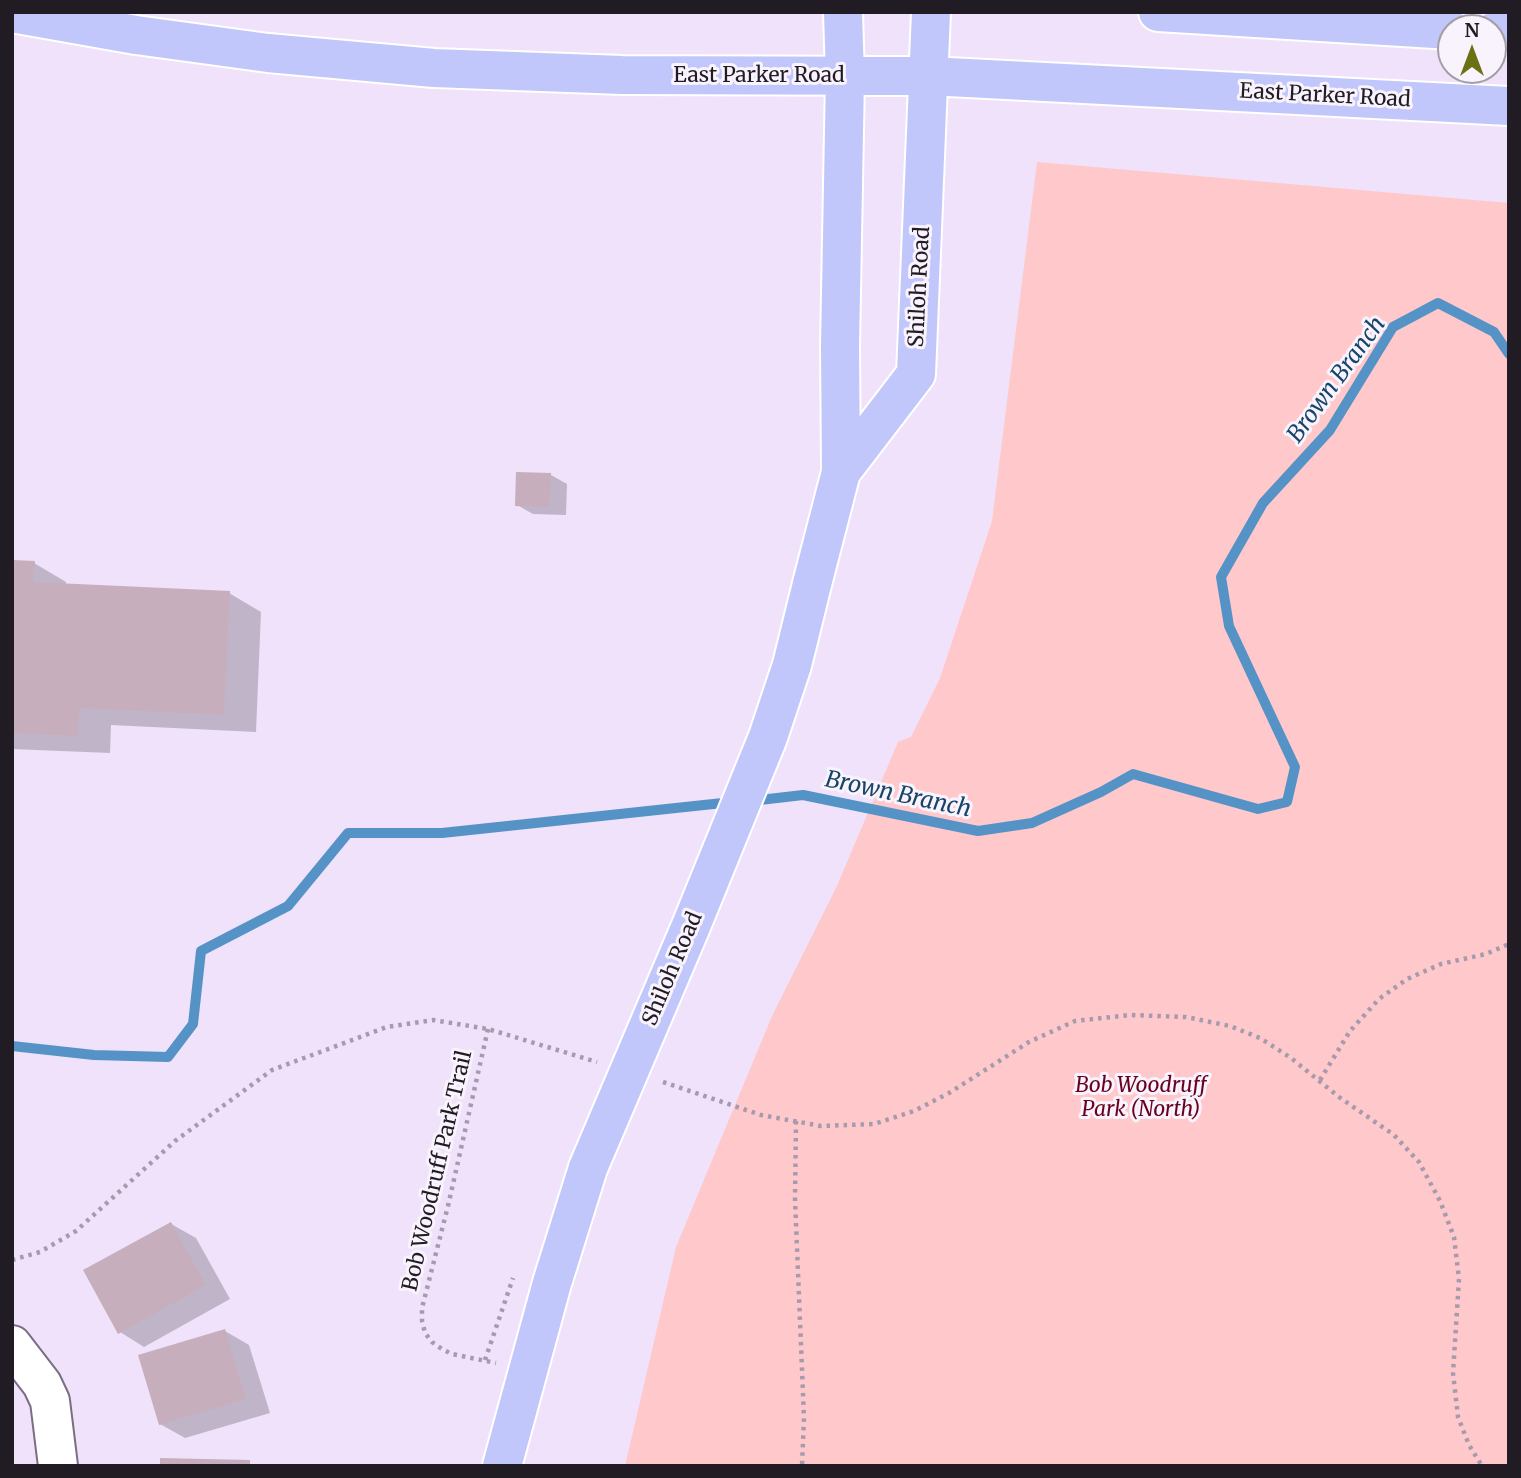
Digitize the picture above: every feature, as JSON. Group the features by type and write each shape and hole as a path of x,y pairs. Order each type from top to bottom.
{"main road":[{"name":"Shiloh Road","path":"502,1466 587,1168 764,750 792,665 841,472 844,12"},
{"name":"Shiloh Road","path":"841,472 916,374 931,12"},
{"path":"1158,12 1437,29"},
{"name":"East Parker Road","path":"12,13 136,35 268,53 434,68 558,74 929,76 1509,106"}],"street":[{"path":"12,1345 42,1384 50,1401 58,1466"}],"path":[{"path":"1482,1466 1458,1417 1453,1373 1459,1279 1454,1237 1440,1200 1419,1162 1394,1135 1339,1097 1320,1080 1350,1031 1379,999 1407,979 1441,964 1486,954 1509,944"},
{"name":"Bob Woodruff Park Trail","path":"488,1029 452,1193 422,1308 422,1321 425,1333 442,1349 452,1354 527,1372"},
{"path":"796,1121 795,1199 804,1418 802,1466"}],"green space":[{"name":"Bob Woodruff Park (North)","path":"1037,162 1509,203 1509,1466 625,1466 676,1247 772,1016 836,888 898,742 911,737 940,678 992,521"}],"building":[{"path":"516,472 551,473 550,507 515,506"},
{"path":"12,560 35,561 33,582 230,591 224,715 79,708 78,736 12,733"},
{"path":"171,1222 206,1285 118,1334 83,1270"},
{"path":"225,1329 246,1399 159,1425 138,1355"},
{"path":"160,1458 250,1460 250,1466 160,1466"}],"waterway":[{"name":"Brown Branch","path":"751,801 803,795 978,831 1032,823 1101,792 1133,774 1258,809 1287,802 1295,767 1229,626 1221,577 1263,503 1330,430 1393,327 1438,303 1494,332 1509,354"},
{"name":"Brown Branch","path":"12,1046 94,1055 168,1057 193,1024 201,951 288,906 348,833 442,833 732,802"}]}
